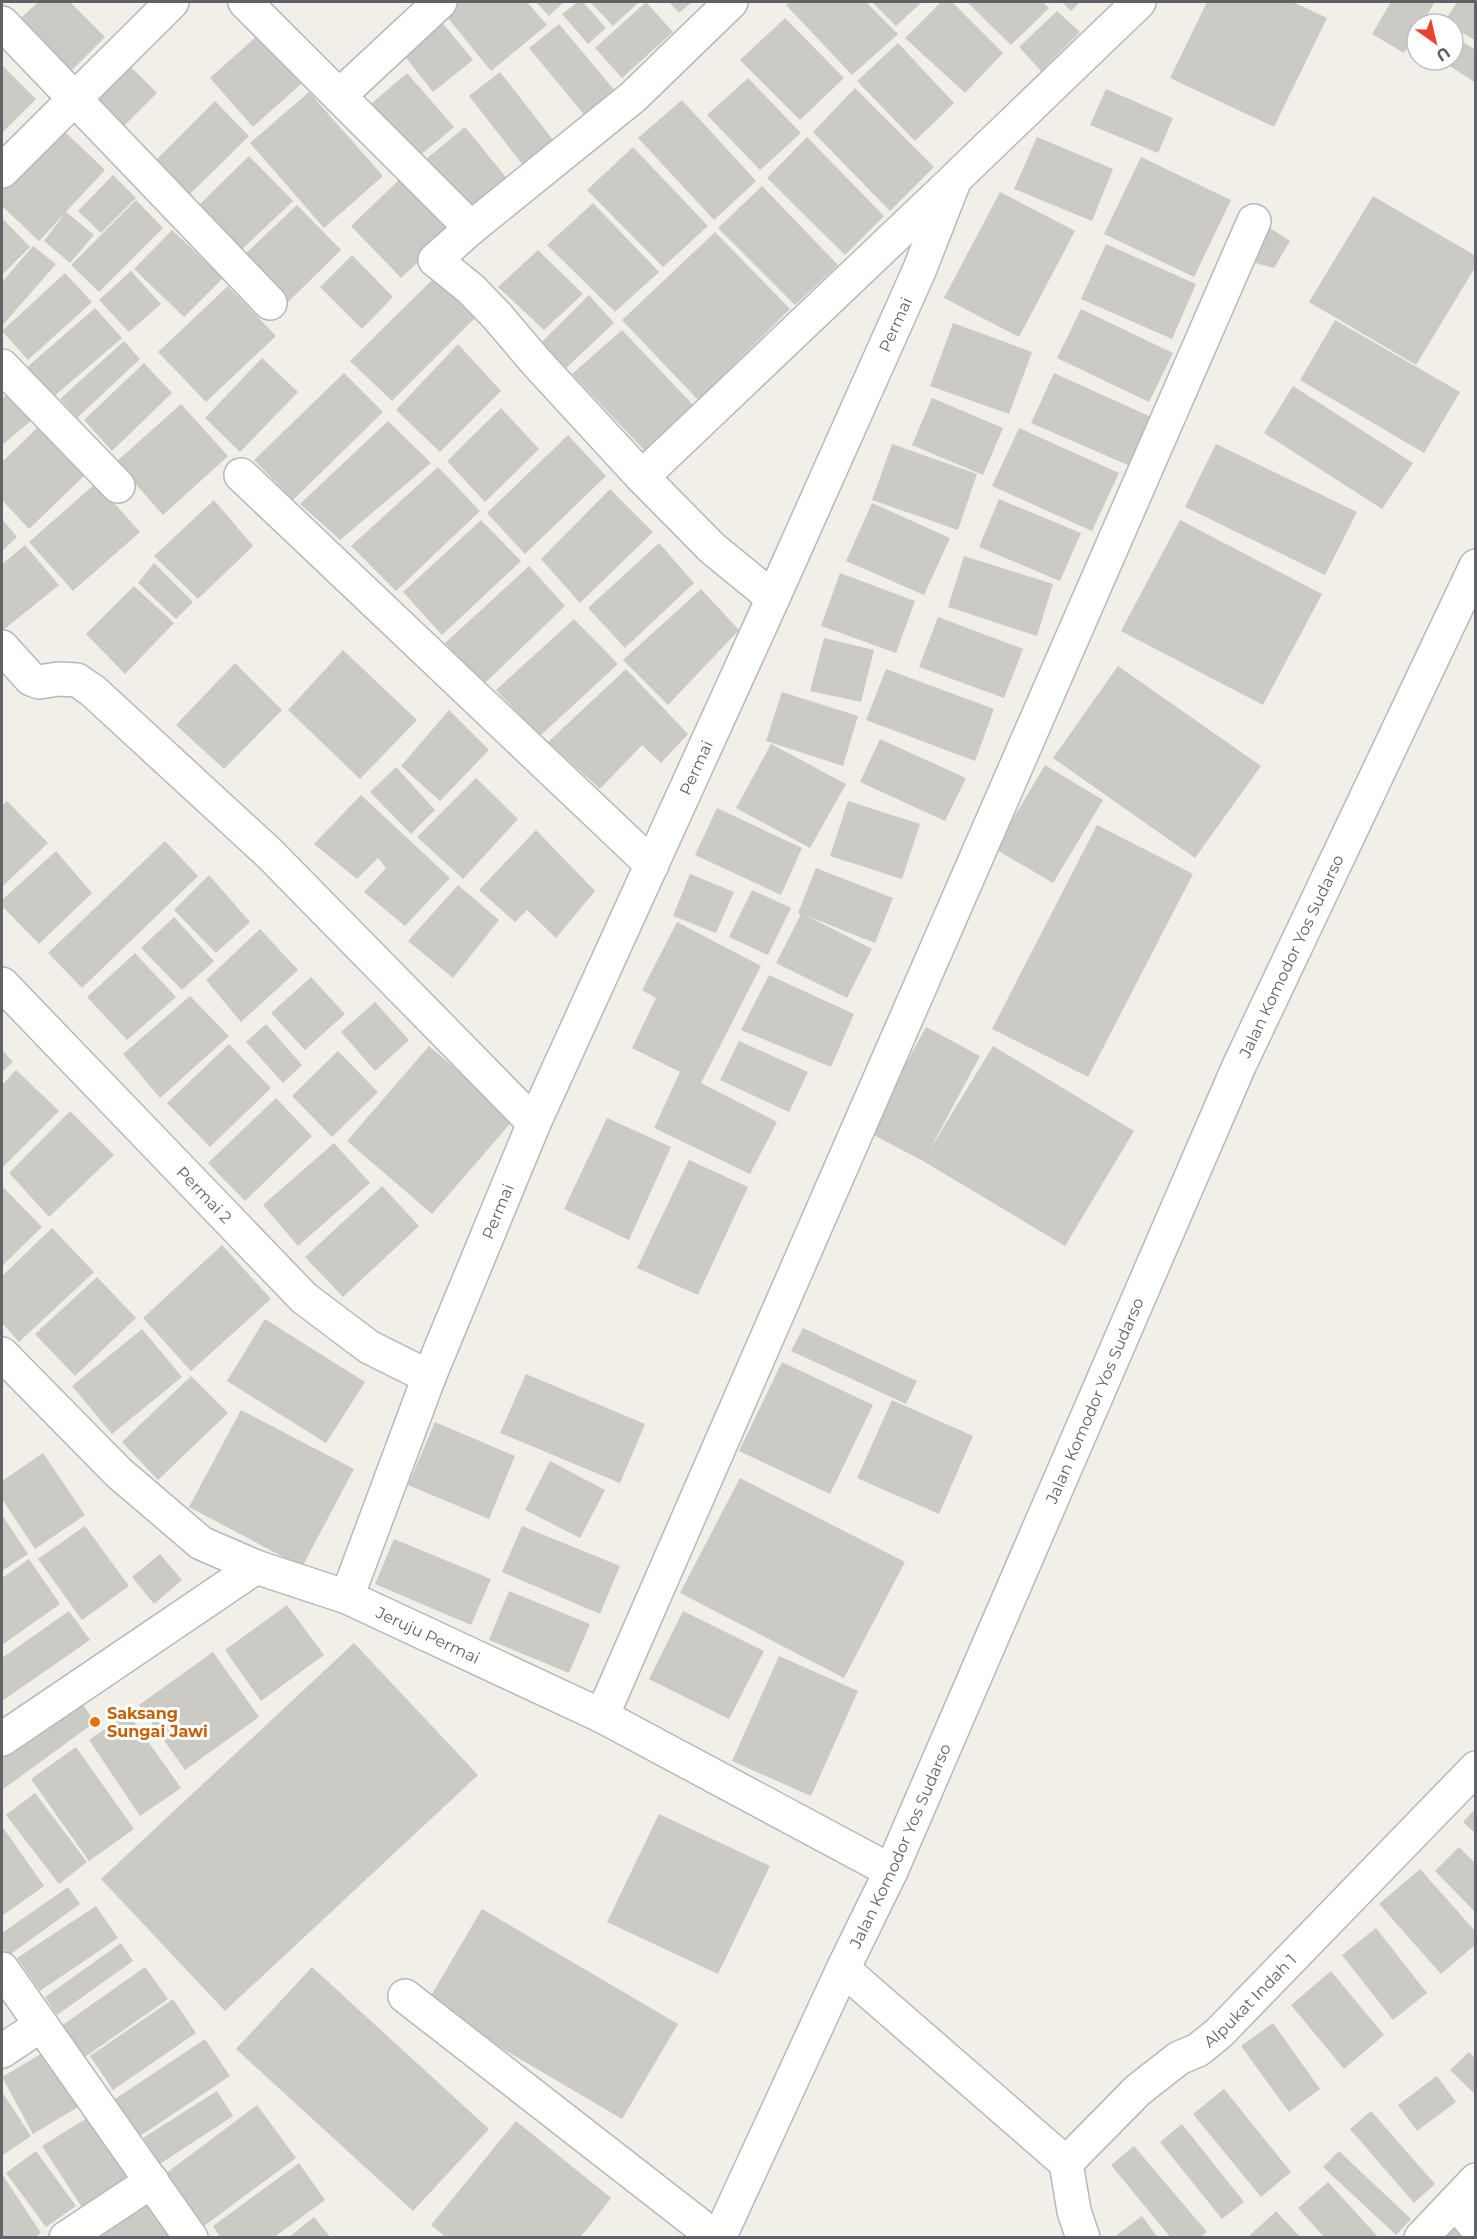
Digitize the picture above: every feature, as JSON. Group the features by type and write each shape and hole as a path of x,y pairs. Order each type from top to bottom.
{"street":[{"path":"2,171 172,2"},
{"path":"244,2 471,228"},
{"path":"339,96 440,2"},
{"path":"731,2 628,101 471,228 435,260 471,289 497,316 642,477 712,548 773,598"},
{"name":"Permai","path":"347,1597 429,1377 534,1124 919,272 955,179 1139,2"},
{"path":"2,23 270,303"},
{"path":"642,477 955,179"},
{"path":"602,1716 1254,220"},
{"path":"2,366 118,486"},
{"path":"241,475 652,866"},
{"name":"Jalan Komodor Yos Sudarso","path":"718,2238 891,1871 1239,1066 1476,566"},
{"path":"2,647 31,679 39,682 58,679 77,680 93,691 270,854 534,1124"},
{"name":"Permai 2","path":"2,984 304,1298 369,1347 429,1377"},
{"name":"Jeruju Permai","path":"8,1371 119,1473 201,1543 256,1567 347,1597 602,1716 891,1871"},
{"path":"2,1739 256,1567"},
{"name":"Alpukat Indah 1","path":"1066,2163 1138,2090 1179,2058 1198,2050 1219,2033 1476,1768"},
{"path":"2,1969 190,2238"},
{"path":"843,1969 1066,2163 1074,2211 1083,2238"},
{"path":"405,1996 718,2238"},
{"path":"2,2051 41,2025"},
{"path":"66,2238 152,2181"},
{"path":"1421,2238 1465,2191 1476,2227"}],"building":[{"path":"38,2 70,2 105,37 67,75 16,23"},
{"path":"444,2 527,2 547,25 491,71 438,6"},
{"path":"536,2 564,2 549,16"},
{"path":"578,2 583,2 606,28 588,44 562,14"},
{"path":"590,2 639,2 613,26"},
{"path":"646,2 673,32 622,78 595,48"},
{"path":"669,2 692,2 679,13"},
{"path":"790,2 866,2 898,34 852,75 786,5"},
{"path":"872,2 922,2 896,26"},
{"path":"941,2 952,2 1003,53 965,93 905,38"},
{"path":"967,2 1043,2 1049,8 1011,45"},
{"path":"1062,2 1080,2 1071,11"},
{"path":"1207,2 1293,2 1327,18 1274,127 1170,78"},
{"path":"1391,2 1435,2 1429,12 1405,12 1404,53 1372,34"},
{"path":"1457,2 1476,2 1476,41 1465,34 1465,12 1450,12"},
{"path":"1057,11 1080,32 1041,71 1019,47"},
{"path":"435,14 473,60 433,92 396,45"},
{"path":"785,18 844,78 800,120 740,60"},
{"path":"559,24 621,98 591,123 529,48"},
{"path":"258,35 301,84 253,127 210,78"},
{"path":"898,43 954,103 915,141 857,81"},
{"path":"1465,43 1476,50 1476,83 1459,72 1465,72"},
{"path":"125,61 157,93 120,130 88,97"},
{"path":"2,65 36,99 2,133"},
{"path":"500,72 557,145 526,169 469,96"},
{"path":"407,73 454,127 410,164 364,110"},
{"path":"748,78 801,133 760,170 707,115"},
{"path":"855,88 934,167 890,211 813,132"},
{"path":"1106,89 1173,118 1158,153 1090,125"},
{"path":"309,92 383,176 324,228 250,143"},
{"path":"682,100 756,181 714,220 638,138"},
{"path":"215,101 249,136 184,200 150,166"},
{"path":"465,127 509,181 464,218 420,164"},
{"path":"61,128 105,170 39,241 2,206 2,191"},
{"path":"807,137 884,216 845,255 767,178"},
{"path":"1037,137 1113,169 1092,221 1014,189"},
{"path":"633,147 708,226 663,267 587,190"},
{"path":"249,156 293,201 235,256 192,212"},
{"path":"1141,157 1231,200 1194,277 1104,234"},
{"path":"113,175 136,198 101,233 78,211"},
{"path":"402,177 452,230 401,278 351,226"},
{"path":"762,186 838,265 795,305 718,228"},
{"path":"1000,192 1075,231 1019,337 944,298"},
{"path":"1373,196 1476,256 1476,266 1416,365 1309,302"},
{"path":"136,200 163,228 99,292 71,265"},
{"path":"593,203 659,272 615,312 547,245"},
{"path":"297,205 341,250 285,305 240,259"},
{"path":"66,212 94,235 70,263 44,241"},
{"path":"2,218 30,247 2,275"},
{"path":"1270,228 1290,241 1274,268 1248,261"},
{"path":"172,230 223,278 184,317 134,269"},
{"path":"715,232 790,309 698,400 622,320"},
{"path":"1106,244 1196,284 1172,339 1081,299"},
{"path":"33,246 56,264 2,326 2,282"},
{"path":"538,250 583,294 544,330 498,287"},
{"path":"352,255 393,297 362,329 320,287"},
{"path":"131,271 161,304 129,332 99,300"},
{"path":"440,272 479,314 392,401 350,361"},
{"path":"65,273 92,302 28,360 2,331"},
{"path":"228,286 276,336 206,402 158,352"},
{"path":"589,295 614,323 566,368 541,343"},
{"path":"95,308 122,338 52,398 26,368"},
{"path":"1081,309 1173,353 1149,402 1057,358"},
{"path":"1335,320 1460,392 1424,453 1300,380"},
{"path":"953,323 1032,352 1009,414 930,386"},
{"path":"622,330 695,407 645,451 572,374"},
{"path":"124,341 140,359 77,418 60,399"},
{"path":"458,344 501,391 440,452 396,410"},
{"path":"262,358 298,392 240,452 205,418"},
{"path":"144,363 172,393 112,451 84,420"},
{"path":"344,373 383,412 293,500 254,460"},
{"path":"1054,373 1151,417 1130,466 1031,423"},
{"path":"1293,386 1413,463 1382,509 1264,433"},
{"path":"9,392 32,420 2,445 2,399"},
{"path":"932,398 1003,428 983,475 912,445"},
{"path":"181,404 228,456 163,515 116,462"},
{"path":"501,408 539,449 485,502 447,461"},
{"path":"388,421 431,463 340,540 300,504"},
{"path":"40,425 87,473 29,529 2,500 2,462"},
{"path":"1019,428 1119,473 1092,531 992,486"},
{"path":"568,435 606,476 525,554 487,513"},
{"path":"892,444 977,474 958,530 872,500"},
{"path":"1216,444 1357,512 1325,575 1185,507"},
{"path":"438,467 480,511 396,591 351,546"},
{"path":"96,483 140,532 73,591 29,542"},
{"path":"610,489 653,532 580,603 541,559"},
{"path":"999,499 1081,533 1060,581 979,547"},
{"path":"214,500 253,546 198,599 154,556"},
{"path":"872,503 950,538 924,595 846,561"},
{"path":"2,519 17,537 2,551"},
{"path":"481,520 521,561 442,635 403,592"},
{"path":"1180,520 1322,594 1263,705 1121,631"},
{"path":"659,543 694,583 625,648 588,608"},
{"path":"25,545 59,585 2,631 2,564"},
{"path":"964,556 1053,584 1037,636 948,607"},
{"path":"154,563 193,602 176,619 138,583"},
{"path":"529,566 565,606 484,684 445,643"},
{"path":"840,573 915,601 896,653 821,626"},
{"path":"134,586 174,623 125,674 86,634"},
{"path":"701,589 739,630 668,705 623,660"},
{"path":"938,617 1023,649 1004,698 919,667"},
{"path":"574,619 618,664 540,736 496,690"},
{"path":"824,638 874,650 861,702 810,691"},
{"path":"343,650 417,720 360,779 288,710"},
{"path":"235,663 282,710 224,769 176,725"},
{"path":"1118,666 1261,766 1195,858 1053,758"},
{"path":"626,669 688,734 661,763 642,745 600,789 548,742"},
{"path":"886,669 994,709 975,761 866,720"},
{"path":"782,692 858,716 843,766 766,741"},
{"path":"449,710 489,750 440,801 401,766"},
{"path":"880,739 966,778 945,821 860,782"},
{"path":"771,744 846,784 810,848 736,808"},
{"path":"1045,765 1103,800 1053,883 995,849"},
{"path":"396,767 435,810 411,834 370,792"},
{"path":"476,778 518,819 463,879 417,837"},
{"path":"361,795 450,878 405,926 364,892 386,868 378,858 357,879 314,844"},
{"path":"7,801 48,843 2,887 2,806"},
{"path":"848,801 920,824 902,879 830,856"},
{"path":"717,808 802,848 781,895 695,855"},
{"path":"1097,825 1193,874 1088,1077 992,1029"},
{"path":"536,830 595,891 556,938 527,910 515,922 479,890"},
{"path":"165,841 198,876 82,988 48,953"},
{"path":"56,851 92,893 39,944 2,906 2,900"},
{"path":"816,868 893,898 875,943 807,916 872,949 847,998 776,963 801,914 798,913"},
{"path":"690,874 734,892 716,933 673,916"},
{"path":"209,875 250,922 216,953 174,910"},
{"path":"458,885 499,920 453,978 408,941"},
{"path":"752,890 791,908 768,955 729,937"},
{"path":"174,917 214,961 182,990 141,948"},
{"path":"677,922 761,966 701,1083 777,1122 750,1174 654,1128 680,1072 632,1048 656,998 642,990"},
{"path":"260,929 298,970 241,1022 206,980"},
{"path":"135,953 176,997 127,1040 87,997"},
{"path":"769,975 854,1014 831,1067 741,1030"},
{"path":"311,977 345,1014 305,1050 271,1013"},
{"path":"190,996 229,1036 160,1098 123,1054"},
{"path":"375,1002 409,1040 375,1071 341,1032"},
{"path":"266,1024 302,1065 283,1083 246,1042"},
{"path":"926,1027 980,1056 929,1151 993,1046 1134,1131 1065,1246 923,1161 868,1132"},
{"path":"739,1041 808,1072 789,1112 720,1080"},
{"path":"229,1044 271,1088 210,1147 167,1103"},
{"path":"429,1046 514,1119 432,1214 347,1141"},
{"path":"2,1050 13,1062 2,1072"},
{"path":"338,1051 378,1092 332,1137 292,1096"},
{"path":"16,1070 59,1111 2,1168 2,1085"},
{"path":"276,1098 312,1136 245,1201 208,1163"},
{"path":"70,1111 114,1155 49,1217 9,1173"},
{"path":"607,1118 671,1147 629,1240 564,1209"},
{"path":"334,1143 370,1183 298,1246 263,1205"},
{"path":"689,1160 748,1187 698,1295 637,1268"},
{"path":"2,1186 42,1227 2,1266"},
{"path":"382,1186 419,1226 343,1297 305,1257"},
{"path":"52,1228 94,1272 19,1342 2,1323 2,1276"},
{"path":"222,1245 271,1299 191,1371 143,1318"},
{"path":"97,1277 136,1318 75,1376 35,1334"},
{"path":"265,1319 365,1382 326,1443 227,1381"},
{"path":"803,1328 917,1381 906,1404 791,1351"},
{"path":"142,1329 182,1377 112,1434 72,1386"},
{"path":"782,1362 873,1405 830,1494 739,1451"},
{"path":"526,1374 645,1424 620,1483 500,1433"},
{"path":"191,1376 228,1413 158,1480 122,1442"},
{"path":"892,1400 973,1436 939,1514 857,1478"},
{"path":"241,1410 354,1469 302,1567 189,1507"},
{"path":"435,1422 515,1456 489,1519 408,1485"},
{"path":"43,1453 85,1515 35,1549 2,1499 2,1481"},
{"path":"550,1461 605,1490 580,1538 525,1510"},
{"path":"740,1478 905,1562 844,1678 680,1593"},
{"path":"2,1515 28,1554 2,1571"},
{"path":"85,1526 129,1586 82,1620 38,1559"},
{"path":"522,1526 620,1566 600,1614 502,1572"},
{"path":"394,1539 491,1579 471,1625 375,1584"},
{"path":"160,1554 182,1580 154,1604 132,1577"},
{"path":"29,1559 60,1604 2,1645 2,1578"},
{"path":"509,1591 590,1624 569,1673 489,1640"},
{"path":"287,1605 324,1655 261,1701 225,1650"},
{"path":"69,1611 90,1640 2,1701 2,1658"},
{"path":"683,1611 764,1651 729,1719 649,1679"},
{"path":"354,1643 478,1775 225,2011 101,1879"},
{"path":"213,1652 259,1717 185,1770 139,1705"},
{"path":"779,1656 858,1691 811,1796 732,1761"},
{"path":"79,1699 95,1722 2,1790 2,1754"},
{"path":"128,1713 181,1788 140,1816 89,1740"},
{"path":"76,1747 134,1829 89,1861 31,1779"},
{"path":"35,1793 87,1862 59,1884 6,1815"},
{"path":"1476,1808 1476,1834 1463,1822"},
{"path":"659,1814 770,1866 718,1974 607,1922"},
{"path":"2,1826 44,1886 2,1916"},
{"path":"1459,1847 1476,1864 1476,1913 1435,1871"},
{"path":"1420,1869 1476,1932 1476,1944 1441,1974 1379,1904"},
{"path":"68,1887 80,1904 8,1956 2,1947 2,1933"},
{"path":"96,1906 118,1938 40,1991 17,1958"},
{"path":"482,1909 678,2024 622,2119 426,2004"},
{"path":"1376,1928 1427,1993 1393,2020 1342,1955"},
{"path":"121,1943 133,1961 57,2015 45,1997"},
{"path":"145,1967 168,1999 79,2061 57,2029"},
{"path":"312,1967 489,2129 413,2211 236,2049"},
{"path":"1331,1971 1384,2035 1344,2069 1291,2005"},
{"path":"173,1999 196,2033 113,2090 90,2056"},
{"path":"1273,2023 1320,2089 1289,2112 1241,2046"},
{"path":"205,2039 230,2076 137,2138 112,2101"},
{"path":"46,2051 78,2107 33,2134 2,2077"},
{"path":"1469,2052 1476,2059 1476,2095 1450,2070"},
{"path":"1437,2076 1456,2102 1417,2131 1398,2105"},
{"path":"1224,2089 1291,2172 1261,2197 1193,2114"},
{"path":"217,2091 233,2116 160,2164 143,2138"},
{"path":"2,2092 31,2136 3,2155 2,2153"},
{"path":"257,2105 296,2158 204,2226 165,2174"},
{"path":"1371,2111 1435,2184 1414,2203 1350,2129"},
{"path":"90,2116 135,2184 87,2215 42,2146"},
{"path":"516,2121 611,2198 580,2238 447,2238 431,2225"},
{"path":"1182,2124 1244,2202 1222,2219 1160,2142"},
{"path":"1134,2146 1207,2232 1199,2238 1171,2238 1111,2165"},
{"path":"36,2151 76,2206 46,2227 6,2173"},
{"path":"1339,2151 1411,2219 1396,2235 1323,2167"},
{"path":"299,2163 325,2200 273,2238 221,2238 213,2226"},
{"path":"2,2174 41,2233 34,2238 2,2238"},
{"path":"1328,2182 1379,2238 1325,2238 1298,2208"},
{"path":"151,2200 178,2238 96,2238"},
{"path":"1276,2211 1301,2238 1247,2238"},
{"path":"1142,2216 1158,2238 1113,2238"},
{"path":"314,2217 331,2238 288,2238"},
{"path":"1451,2225 1466,2238 1441,2238"}],"place":[{"name":"Saksang Sungai Jawi","path":"95,1722"}]}
